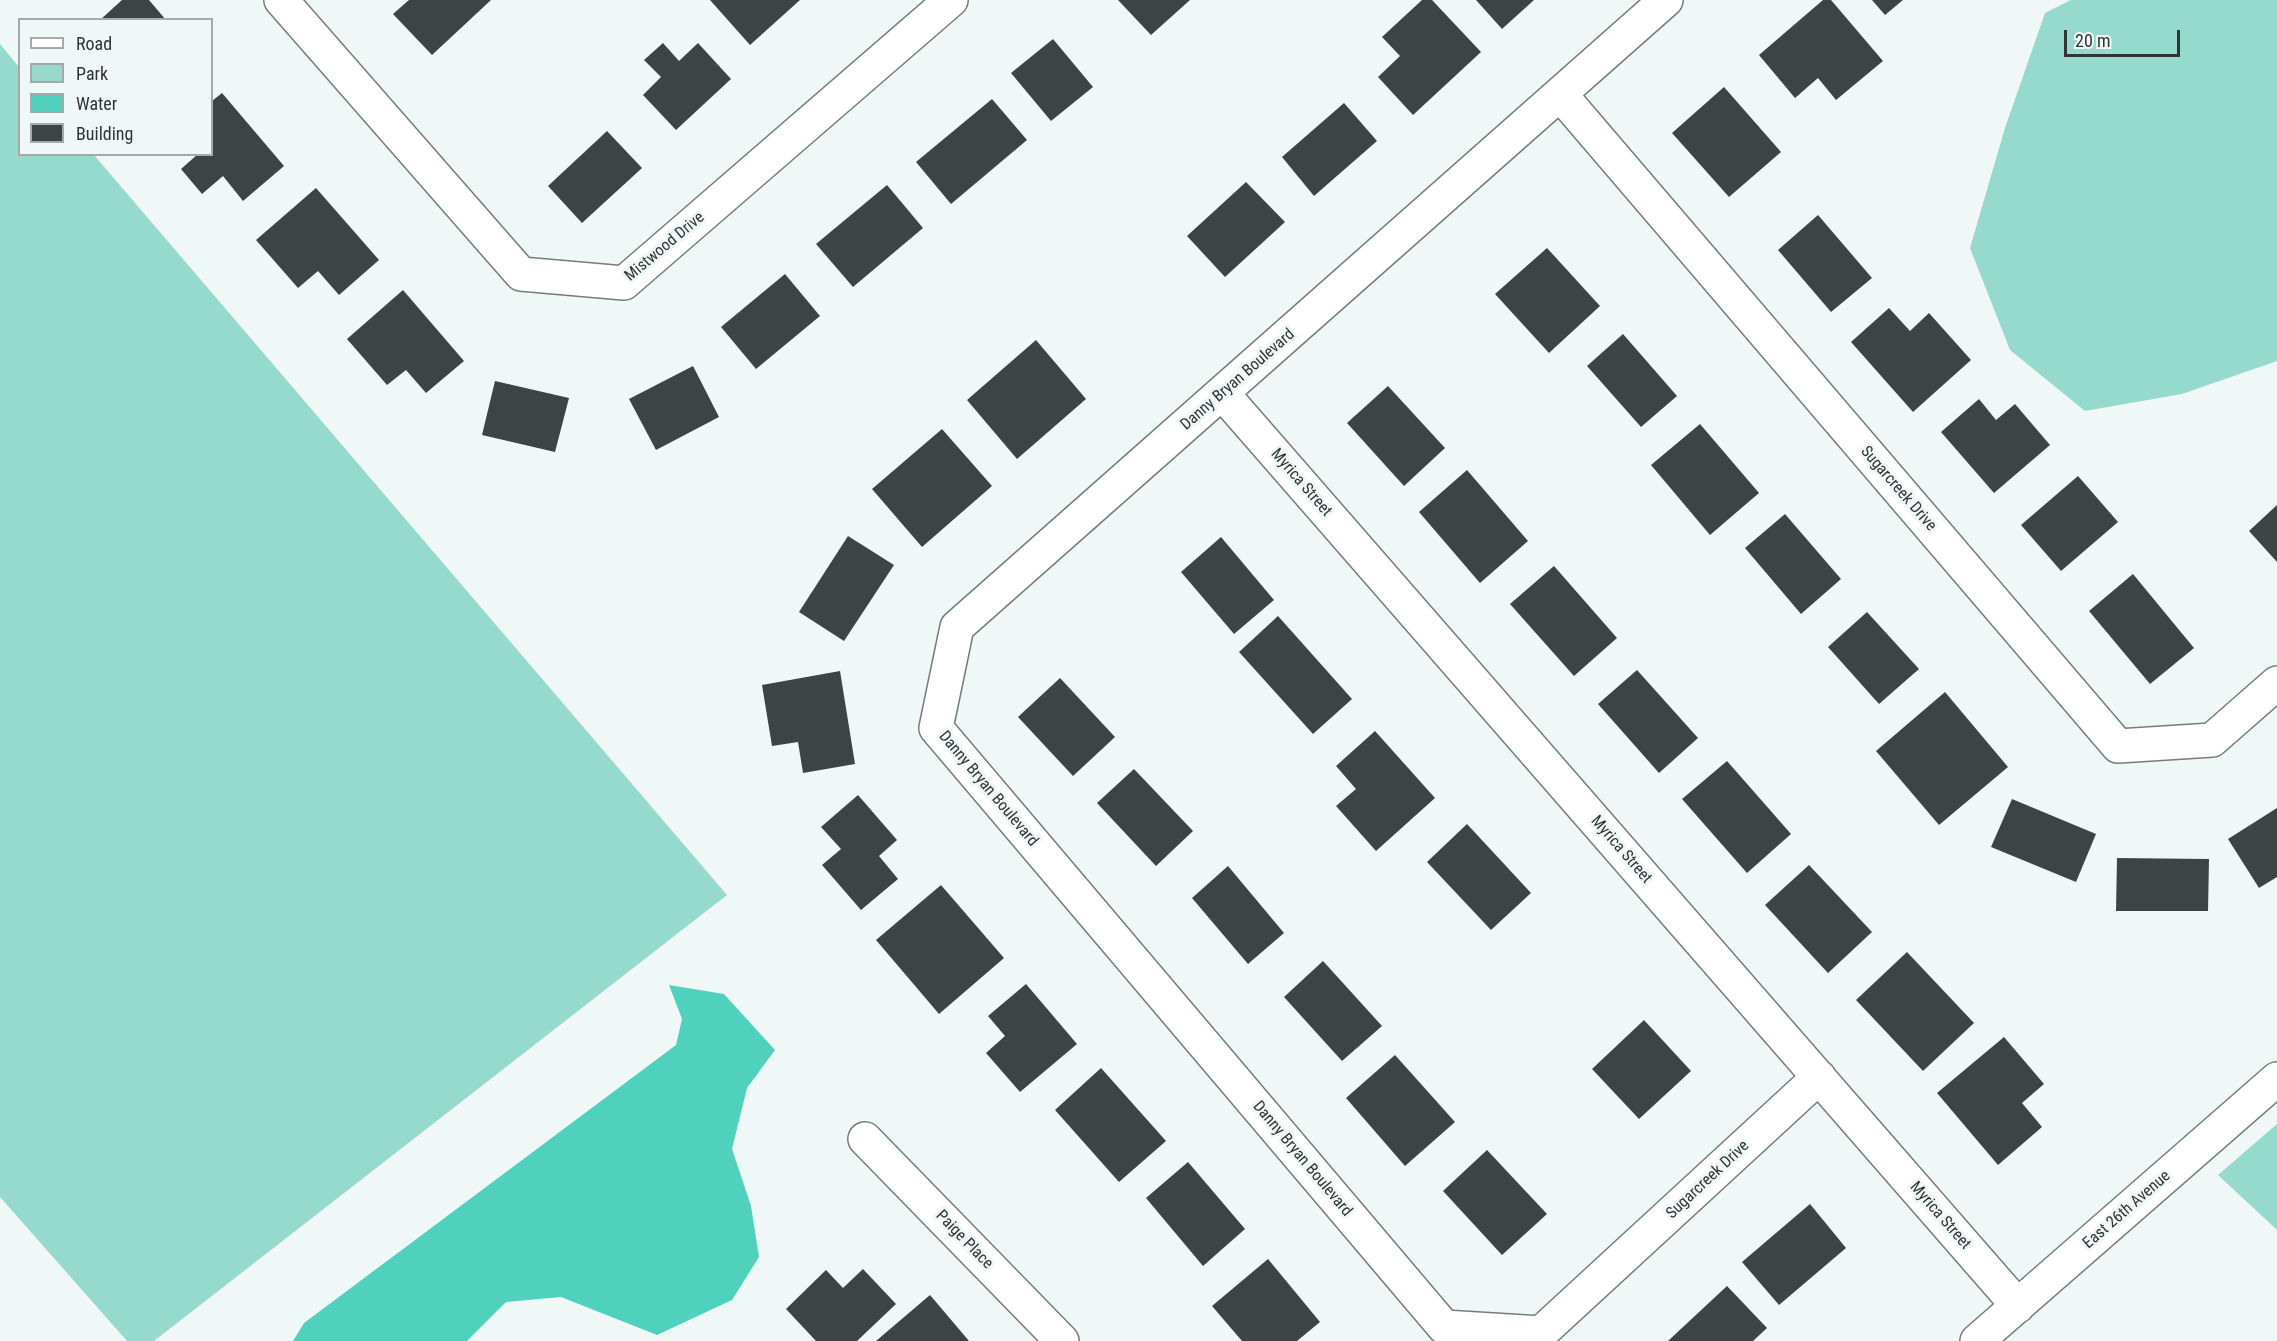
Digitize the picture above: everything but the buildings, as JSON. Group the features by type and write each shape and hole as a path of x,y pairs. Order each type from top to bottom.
{"street":[{"name":"Mistwood Drive","path":"281,0 520,274 624,283 951,0"},
{"name":"Danny Bryan Boulevard","path":"1597,1282 1541,1333 1444,1327 936,728 957,627 1666,0"},
{"name":"Sugarcreek Drive","path":"1560,94 2118,746 2212,740 2277,683"},
{"name":"Myrica Street","path":"1223,394 2018,1306"},
{"name":"Sugarcreek Drive","path":"1597,1282 1819,1077"},
{"name":"East 26th Avenue","path":"1977,1341 2277,1079"},
{"name":"Paige Place","path":"865,1139 1062,1341"}],"green space":[{"path":"2071,0 2277,0 2277,361 2182,394 2085,411 2010,350 1970,248 2005,128 2045,13"},
{"path":"0,44 18,66 18,156 95,156 727,895 154,1341 127,1341 0,1197"},
{"path":"2277,1124 2277,1230 2218,1175"}],"water":[{"path":"669,985 724,994 775,1050 747,1088 732,1149 751,1206 759,1257 732,1300 657,1335 561,1297 506,1302 467,1341 293,1341 304,1323 676,1045 682,1019"}]}
